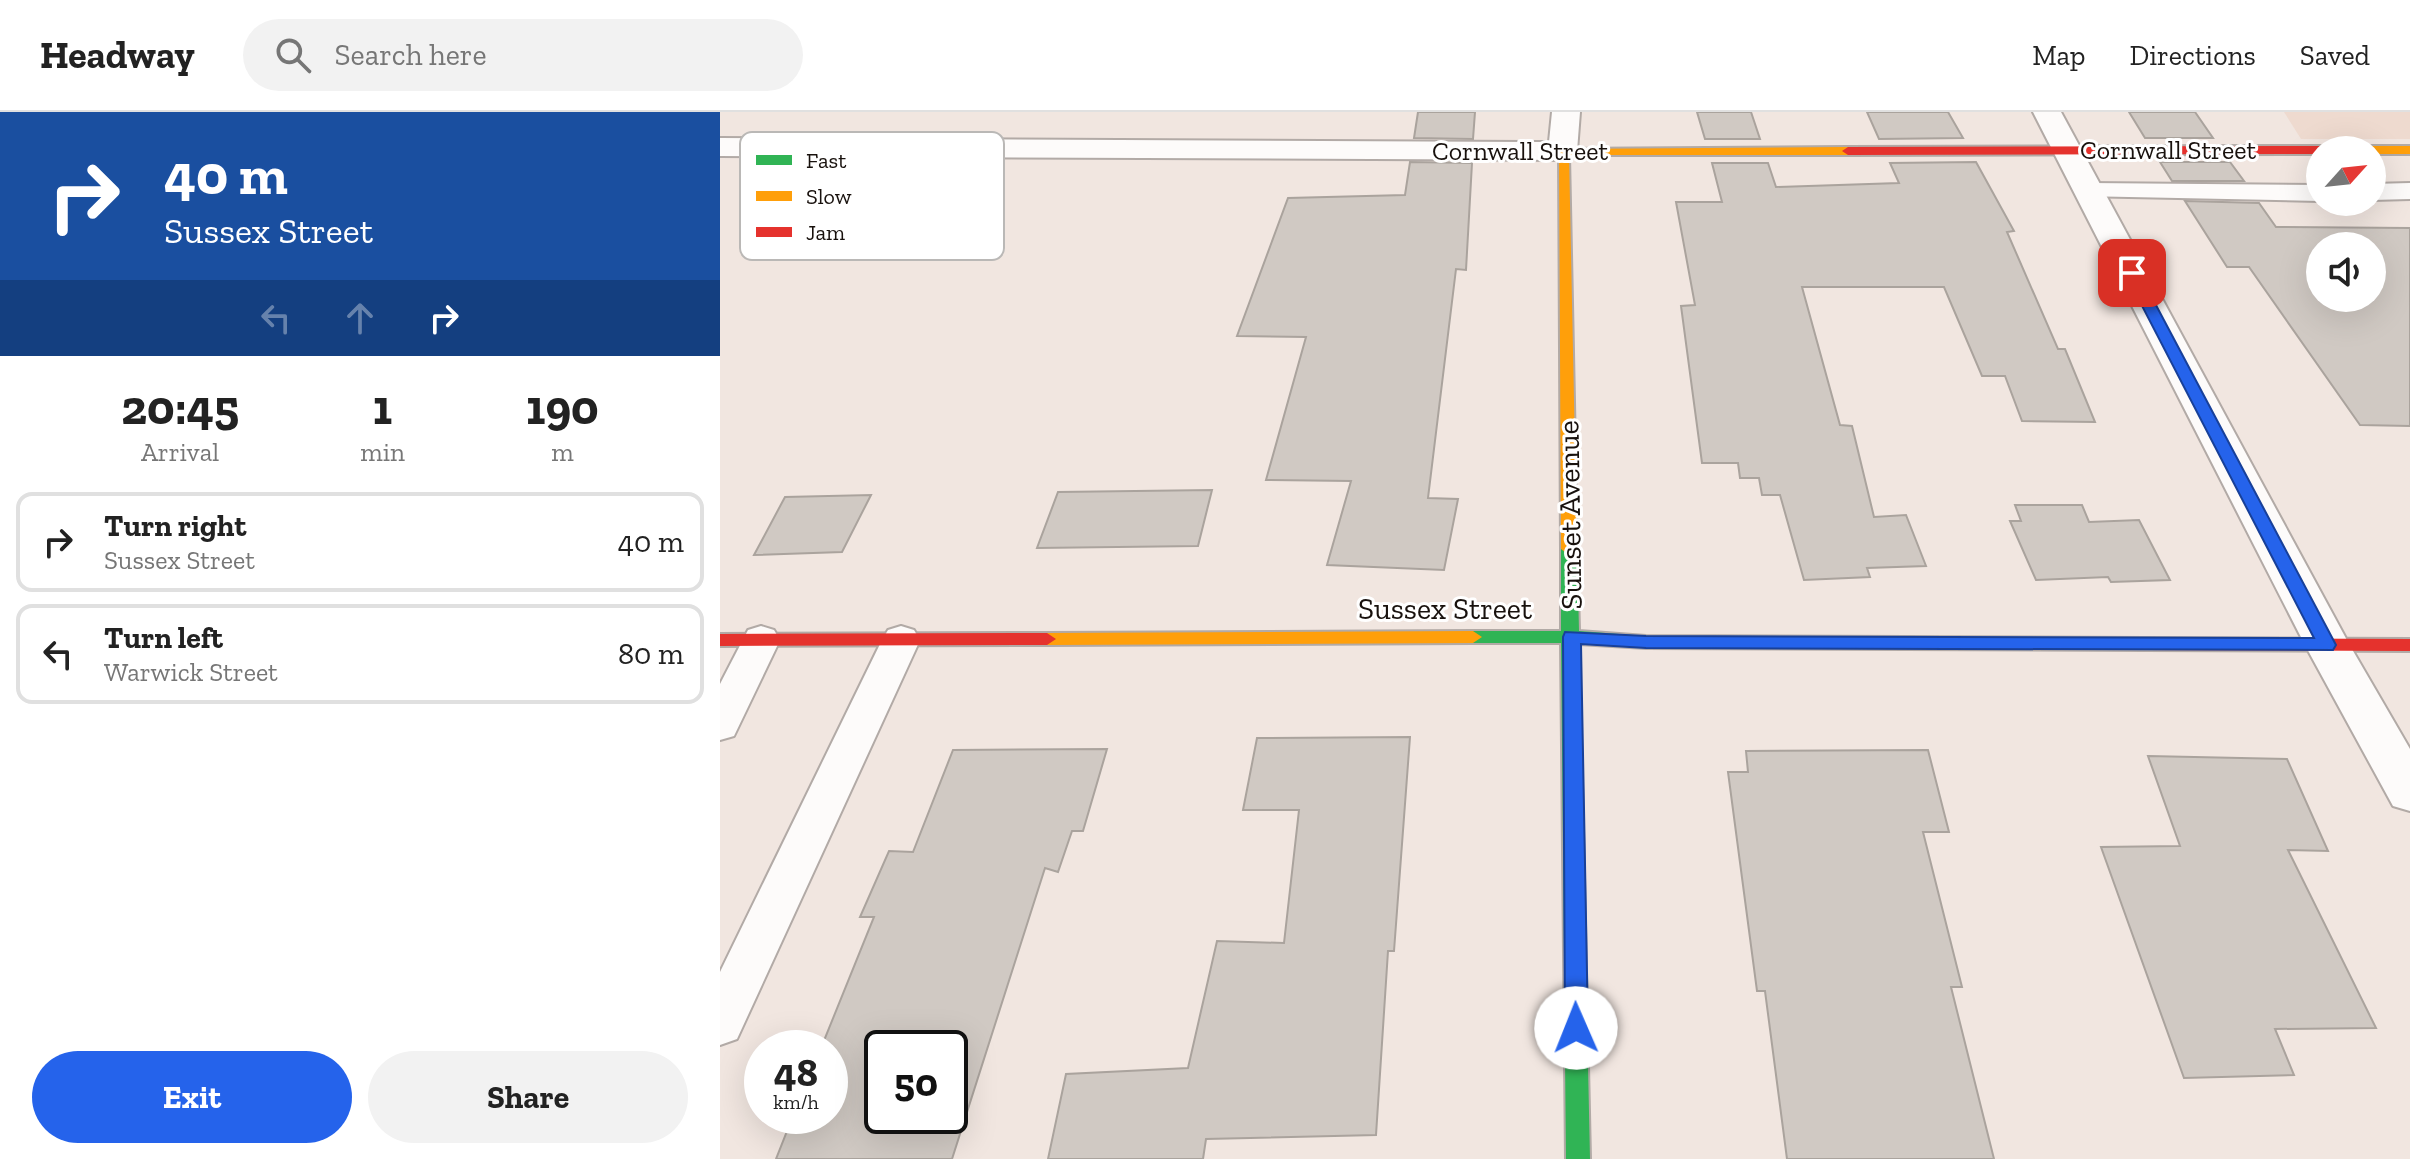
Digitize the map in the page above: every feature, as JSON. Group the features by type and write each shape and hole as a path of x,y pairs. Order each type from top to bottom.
{"main road":[{"name":"Cornwall Street","path":"1563,151 2306,150"},
{"path":"2386,150 2410,150"},
{"name":"Sunset Avenue","path":"1563,151 1578,1159"},
{"name":"Sussex Street","path":"720,640 1572,637 1662,642 2410,645"}],"street":[{"name":"Sunset Avenue","path":"1563,151 1566,112"},
{"path":"2047,112 2327,645 2410,792"},
{"name":"Cornwall Street","path":"720,147 740,147"},
{"name":"Cornwall Street","path":"1004,148 1563,151"}],"lane":[{"path":"2089,191 2306,193"},
{"path":"2386,192 2410,191"},
{"path":"720,725 761,640"},
{"path":"720,1023 901,640"}],"shaded area":[{"path":"2284,112 2410,112 2410,139 2306,136 2306,139 2301,139"}],"building":[{"path":"1418,112 1475,112 1473,139 1414,138"},
{"path":"1697,112 1751,112 1760,139 1705,139"},
{"path":"1867,112 1948,112 1963,138 1879,139"},
{"path":"2129,112 2195,112 2213,138 2145,138"},
{"path":"1410,162 1472,163 1466,270 1456,269 1428,498 1458,499 1444,570 1327,565 1351,481 1266,480 1306,337 1237,336 1288,198 1405,195"},
{"path":"1976,162 2014,231 2007,232 2058,349 2065,349 2095,422 2022,421 2005,376 1982,376 1944,287 1802,287 1840,425 1852,426 1874,517 1906,515 1926,566 1867,568 1870,577 1804,580 1780,495 1762,495 1759,478 1740,478 1738,463 1702,463 1681,306 1695,305 1676,202 1722,202 1712,163 1768,163 1776,187 1899,183 1890,163"},
{"path":"2160,162 2230,162 2244,181 2172,181"},
{"path":"2185,201 2259,203 2276,227 2410,228 2410,426 2360,425 2249,267 2227,267"},
{"path":"1212,490 1198,546 1037,548 1058,492"},
{"path":"871,495 842,552 754,555 785,497"},
{"path":"2015,505 2082,505 2089,522 2139,520 2170,580 2111,582 2108,577 2036,580 2010,521 2021,521"},
{"path":"1410,737 1394,951 1388,951 1376,1135 1206,1139 1203,1159 1048,1159 1066,1074 1188,1068 1217,941 1284,943 1299,810 1243,810 1257,738"},
{"path":"1107,749 1083,831 1072,831 1058,872 1045,868 968,1109 968,1030 864,1030 864,1134 960,1134 952,1159 776,1159 786,1134 848,1134 848,1030 828,1030 874,917 860,917 889,851 913,852 953,750"},
{"path":"1928,750 1949,832 1923,832 1962,987 1951,987 1994,1159 1787,1159 1765,991 1757,991 1728,772 1748,772 1746,751"},
{"path":"2148,756 2287,759 2328,851 2288,850 2376,1028 2275,1029 2294,1075 2184,1078 2101,847 2180,846"}],"traffic: fast":[{"path":"1569,549 1578,1159"},
{"path":"1473,637 1572,637 1646,642 2145,644"}],"traffic: slow":[{"path":"2386,150 2410,150"},
{"path":"1569,549 1563,151 1848,151"},
{"path":"1047,639 1473,637"}],"traffic: jam":[{"path":"1848,151 2306,150"},
{"path":"720,640 1047,639"},
{"path":"2145,644 2410,645"}],"route":[{"path":"1576,1028 1572,637 1646,642 2327,645 2132,273"}]}
